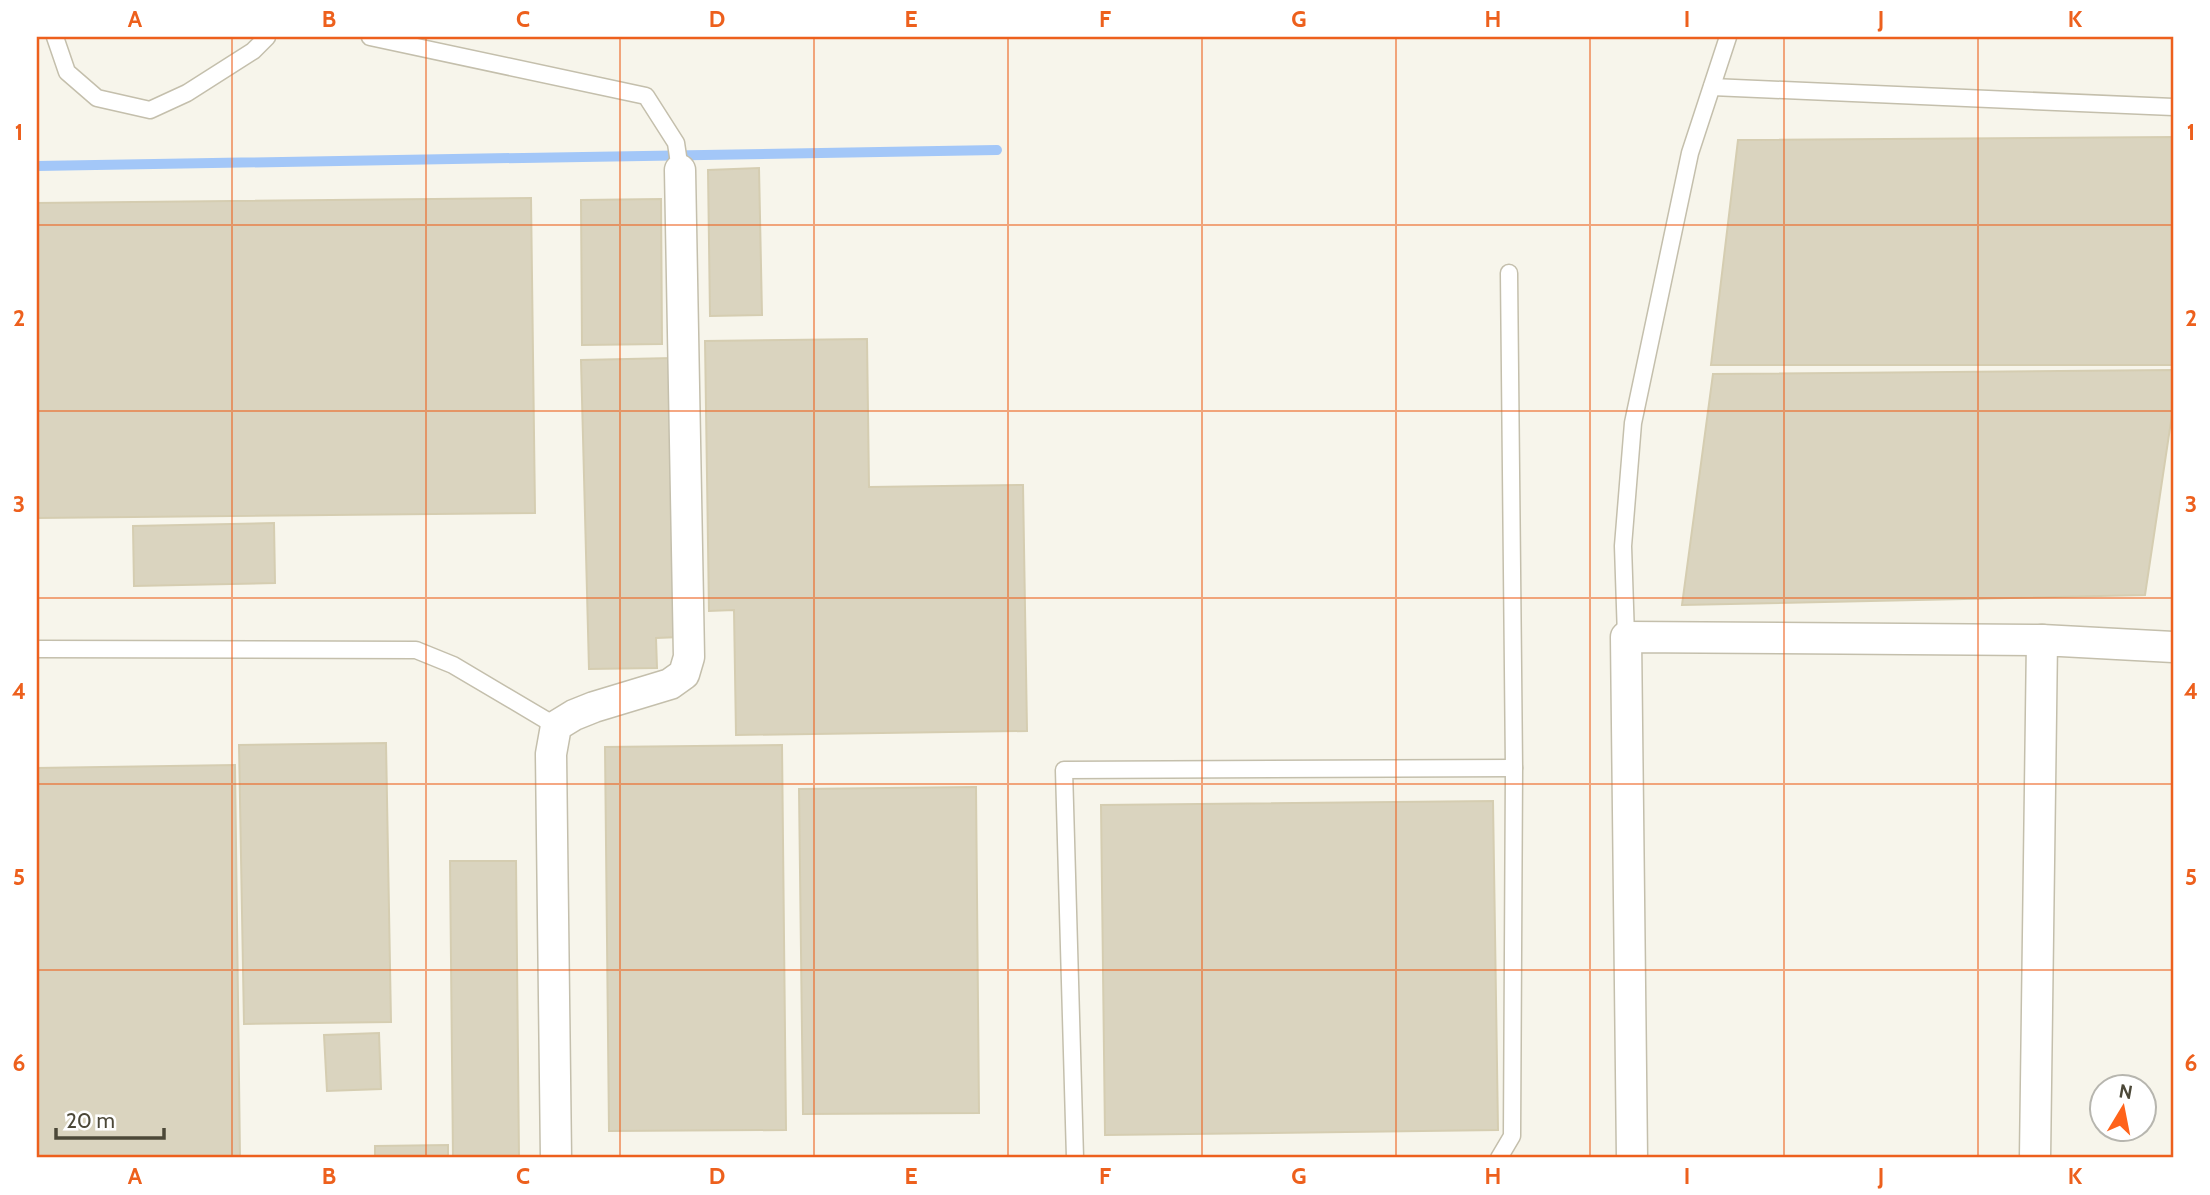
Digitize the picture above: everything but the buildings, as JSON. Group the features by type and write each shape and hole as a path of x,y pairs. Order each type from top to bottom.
{"street":[{"path":"556,1158 551,754 556,726 594,707 670,684 684,674 689,657 678,157"},
{"path":"1632,1158 1626,637 2042,640 2173,647"},
{"path":"2035,1158 2042,640"}],"lane":[{"path":"55,37 67,72 97,98 150,110 187,93 253,51 267,37"},
{"path":"370,37 646,96 678,157"},
{"path":"1626,637 1623,546 1633,424 1690,153 1728,37"},
{"path":"1712,87 2173,107"},
{"path":"1499,1158 1511,1136 1514,768 1509,273"},
{"path":"37,649 416,650 453,665 556,726"},
{"path":"1075,1158 1063,770 1514,768"}],"waterway":[{"path":"37,166 997,150"}]}
